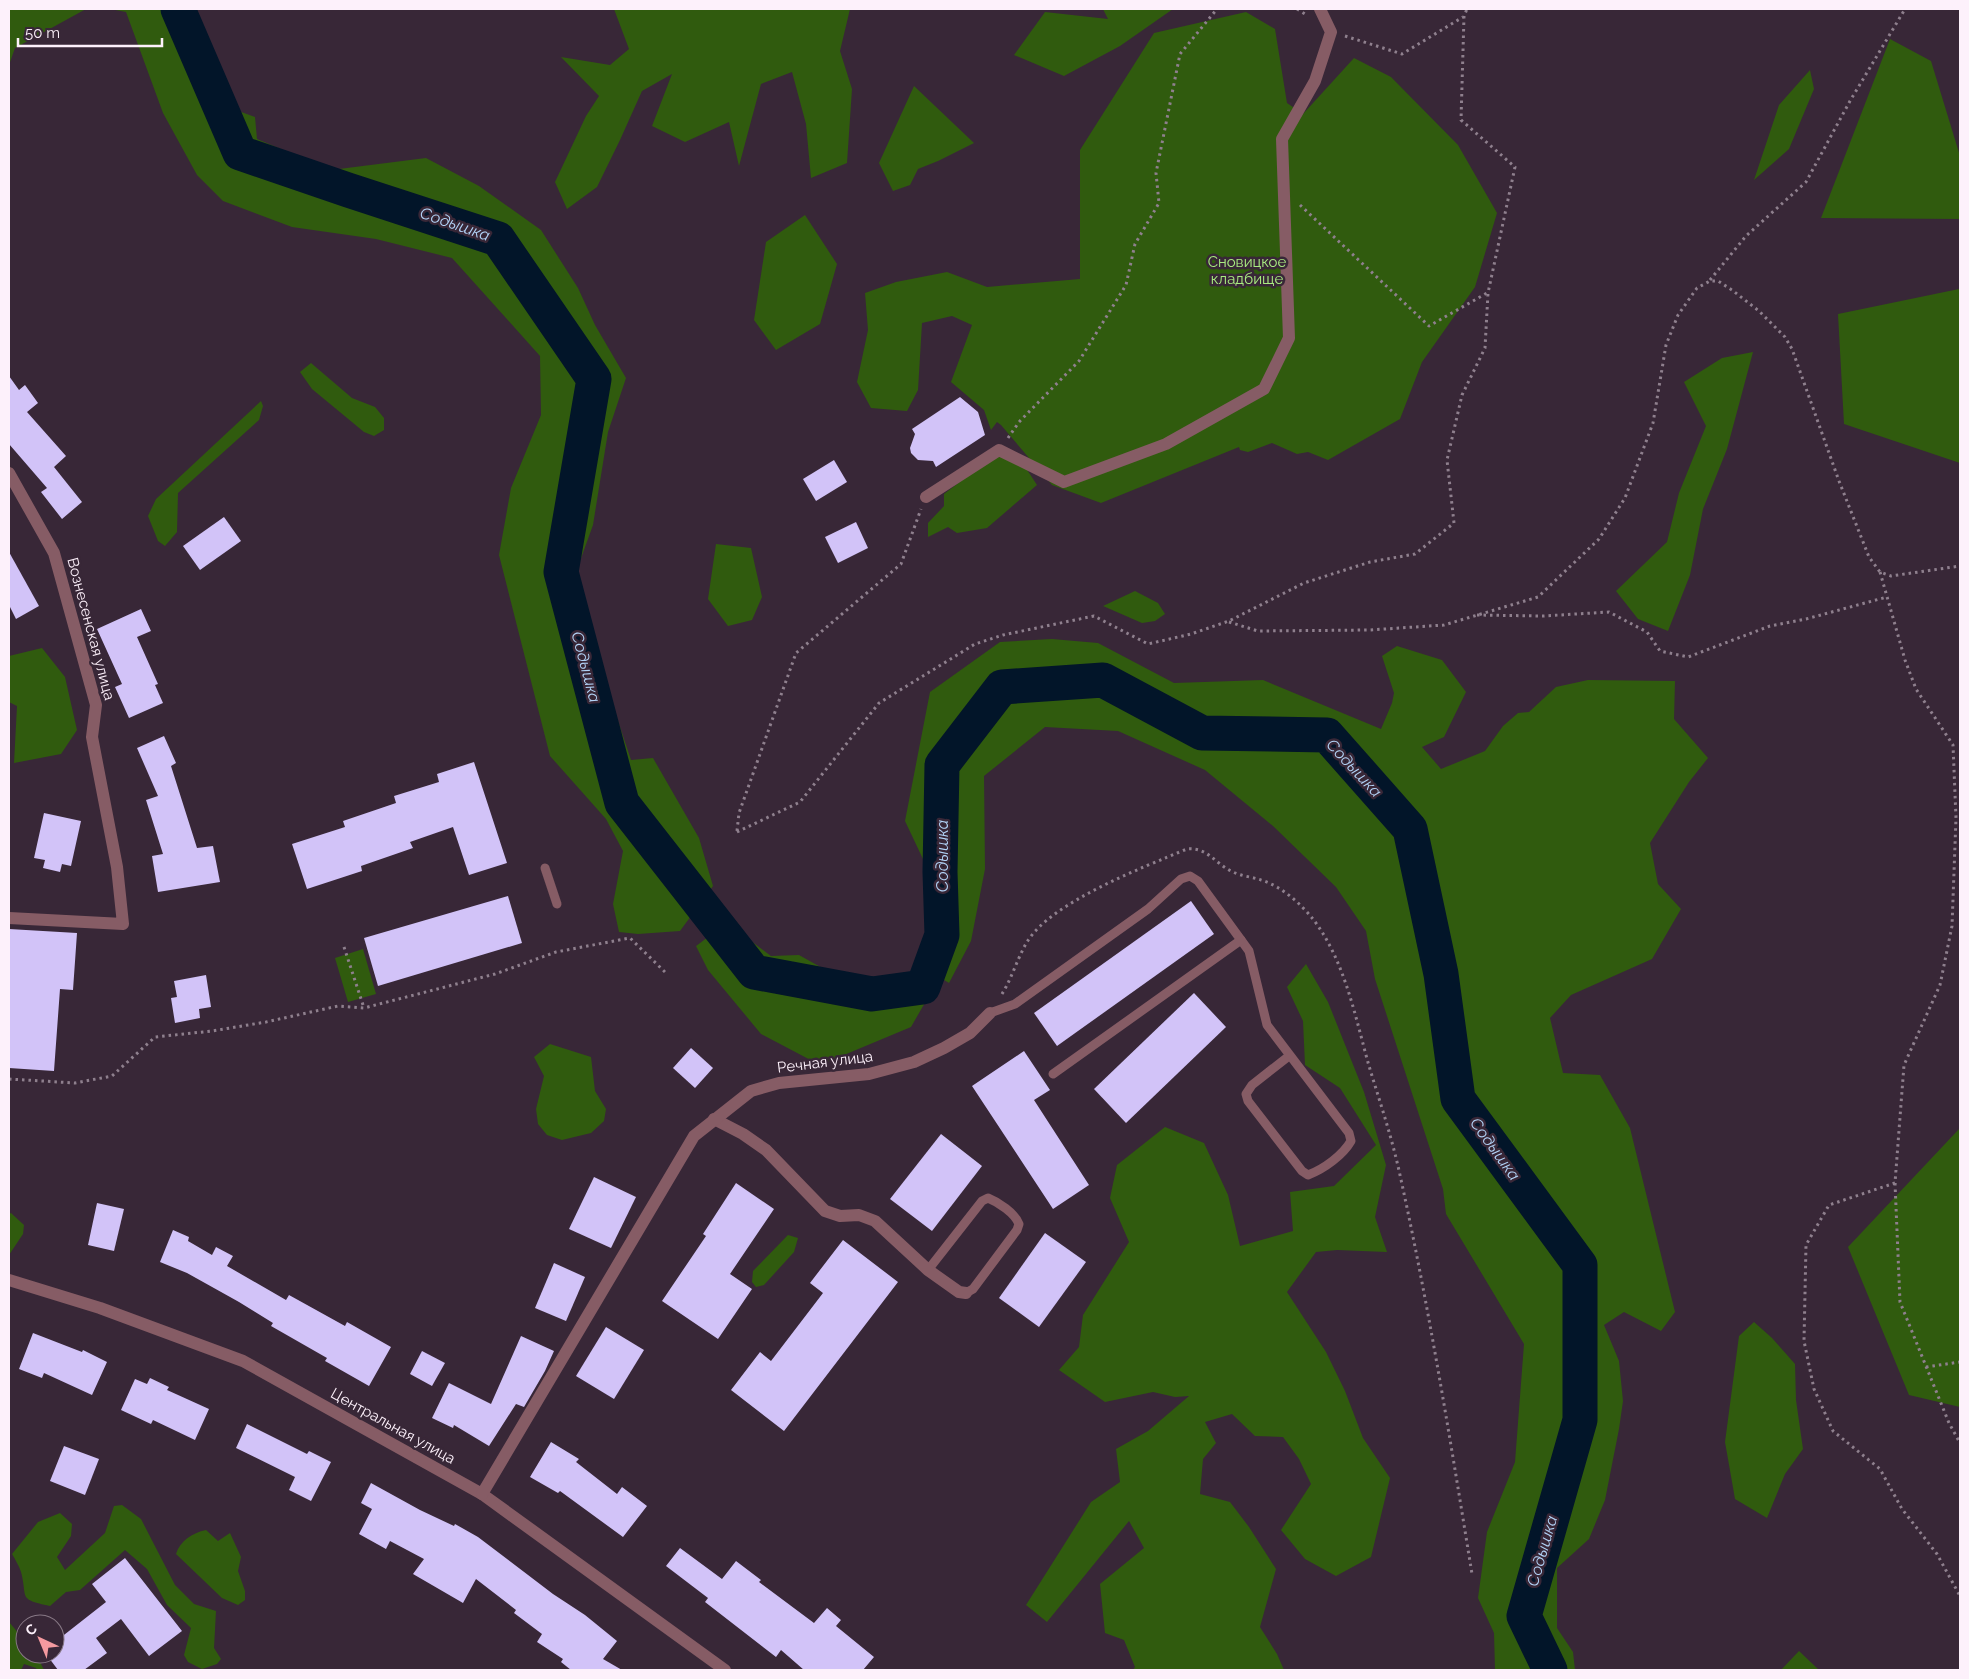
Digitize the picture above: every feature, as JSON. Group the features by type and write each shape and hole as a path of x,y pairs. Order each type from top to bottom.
{"street":[{"path":"926,497 1000,450 1064,482 1166,444 1264,389 1289,338 1282,139 1315,81 1331,32 1320,9"},
{"name":"Вознесенская улица","path":"9,473 54,552 96,705 92,737 117,867 123,924 9,918"},
{"name":"Речная улица","path":"482,1494 694,1136 751,1091 779,1083 869,1074 914,1062 970,1034 990,1014"},
{"path":"714,1119 743,1134 766,1150 825,1211 840,1216 859,1215 875,1221 928,1270 959,1292 966,1293"},
{"name":"Центральная улица","path":"9,1280 100,1308 243,1361 482,1494 725,1670"}],"lane":[{"path":"545,868 557,904"},
{"path":"990,1014 1015,1004 1148,909 1181,880 1190,876 1198,880 1249,951 1267,1025 1349,1133 1351,1140 1346,1148 1317,1172 1308,1175 1302,1171 1248,1101 1246,1094 1252,1085 1289,1056"},
{"path":"1053,1074 1241,940"},
{"path":"928,1270 982,1201 988,1198 994,1200 1017,1219 1019,1224 1017,1230 973,1290 966,1293"}],"path":[{"path":"1000,450 1020,422 1079,361 1126,286 1135,244 1159,203 1156,173 1180,54 1217,9"},
{"path":"926,497 900,564 796,653 739,813 737,832 800,802 879,703 975,644 1003,635 1094,616 1148,644 1191,634 1229,622 1304,583 1370,562 1415,554 1454,523 1447,460 1462,395 1485,348 1488,293 1515,167 1462,120 1464,16 1467,9"},
{"path":"1229,622 1258,630 1370,630 1444,625 1538,597 1598,538 1625,498 1653,423 1666,345 1678,315 1697,288 1710,280 1746,236 1806,182 1850,101 1905,9"},
{"path":"1331,32 1402,54 1464,16"},
{"path":"1285,191 1429,326 1488,293"},
{"path":"1710,280 1718,281 1759,311 1785,337 1792,349 1839,481 1869,556 1880,572 1905,660 1916,689 1953,745 1956,818 1952,926 1940,985 1904,1065 1895,1183 1900,1302 1949,1423 1960,1443"},
{"path":"1880,572 1891,576 1960,566"},
{"path":"1474,615 1543,616 1609,612 1648,632 1660,651 1688,657 1770,626 1887,597"},
{"path":"990,1014 1006,988 1027,941 1042,925 1067,906 1112,881 1187,849 1196,848 1206,852 1223,867 1234,873 1278,886 1312,918 1330,944 1346,985 1397,1164 1437,1362 1472,1574"},
{"path":"9,1079 75,1083 112,1076 155,1036 212,1031 266,1022 338,1006 364,1008 495,974 556,952 630,938 666,973"},
{"path":"344,947 364,1008"},
{"path":"1895,1183 1829,1205 1806,1245 1804,1341 1814,1389 1833,1431 1880,1469 1902,1509 1936,1554 1960,1596"},
{"path":"1926,1367 1960,1362"}],"green space":[{"path":"9,9 86,9 15,48 9,65"},
{"path":"110,9 189,9 208,37 233,109 255,117 257,139 331,170 426,158 479,186 541,230 578,288 595,325 626,378 608,432 593,525 575,575 603,676 631,760 653,758 699,838 713,886 680,931 638,934 619,932 613,904 623,851 606,819 550,756 499,555 511,488 541,415 540,356 452,258 376,239 292,227 223,201 197,175 163,113 126,12"},
{"path":"614,9 850,9 840,51 852,89 847,163 811,178 806,124 792,72 761,84 739,166 729,122 685,142 652,126 672,74 642,91 597,187 567,209 555,182 586,116 599,96 561,57 610,65 629,49"},
{"path":"1103,9 1173,9 1120,46 1064,76 1014,55 1045,12 1108,19"},
{"name":"Сновицкое кладбище","path":"1246,12 1275,29 1287,103 1303,114 1354,58 1391,77 1458,145 1497,213 1475,287 1422,362 1400,419 1328,460 1308,452 1297,454 1272,443 1248,452 1240,450 1239,447 1101,503 1052,485 1001,425 997,422 991,430 984,410 951,382 972,325 952,316 922,323 918,390 907,411 871,408 857,382 868,330 865,293 896,282 947,272 987,287 1080,279 1080,150 1154,33"},
{"path":"1890,39 1931,61 1960,156 1960,219 1821,218"},
{"path":"1810,70 1814,89 1789,149 1754,180 1779,105"},
{"path":"914,86 974,143 918,169 910,185 893,191 879,163"},
{"path":"805,215 837,264 820,324 776,350 754,320 766,242"},
{"path":"1960,289 1960,463 1844,424 1838,314"},
{"path":"1753,352 1727,449 1703,509 1690,575 1668,631 1638,619 1616,591 1667,542 1679,493 1706,426 1684,382 1722,358"},
{"path":"311,363 352,398 375,407 384,418 384,430 374,436 364,432 312,389 300,372"},
{"path":"261,401 263,406 259,420 178,493 177,532 165,546 158,541 148,516 156,499"},
{"path":"995,455 1022,462 1037,485 987,528 957,533 948,527 928,537 928,523 944,506 944,494"},
{"path":"716,544 751,548 762,597 752,620 728,626 708,599"},
{"path":"1135,591 1158,603 1165,614 1155,621 1142,623 1103,606"},
{"path":"1052,639 1098,643 1174,683 1263,680 1381,729 1392,703 1394,693 1382,656 1397,646 1442,660 1466,692 1444,737 1422,747 1441,769 1485,751 1503,726 1518,713 1529,712 1556,687 1588,680 1675,681 1674,719 1708,758 1689,782 1650,843 1658,884 1681,909 1652,959 1571,995 1550,1018 1563,1073 1600,1075 1630,1128 1675,1312 1661,1331 1624,1312 1604,1325 1619,1361 1623,1401 1619,1429 1605,1500 1589,1539 1557,1568 1557,1628 1573,1652 1575,1670 1495,1670 1494,1633 1478,1598 1487,1532 1515,1462 1524,1344 1446,1214 1443,1189 1375,979 1366,931 1336,887 1273,826 1205,770 1118,731 1045,727 984,776 985,869 971,941 949,983 936,975 957,931 905,821 930,692 1000,642"},
{"path":"42,648 65,677 77,730 61,754 14,763 17,706 9,702 9,656"},
{"path":"727,923 771,956 799,955 833,974 930,994 911,1027 820,1065 761,1034 708,970 696,946"},
{"path":"363,949 376,994 348,1002 335,958"},
{"path":"1306,964 1328,1002 1364,1092 1386,1165 1375,1217 1387,1252 1337,1250 1316,1252 1287,1292 1326,1352 1345,1391 1363,1438 1390,1478 1371,1557 1336,1576 1305,1559 1281,1530 1311,1484 1299,1459 1283,1437 1255,1436 1232,1414 1205,1422 1216,1443 1203,1459 1200,1494 1230,1502 1249,1527 1276,1569 1260,1627 1277,1654 1284,1670 1133,1670 1135,1667 1124,1640 1105,1633 1100,1584 1144,1548 1129,1521 1047,1622 1026,1605 1091,1502 1120,1482 1116,1449 1148,1431 1189,1396 1175,1397 1153,1392 1105,1402 1059,1370 1079,1347 1083,1315 1129,1242 1110,1198 1117,1165 1165,1127 1204,1143 1228,1195 1240,1246 1293,1231 1290,1192 1334,1186 1376,1145 1340,1088 1305,1065 1303,1021 1287,987"},
{"path":"550,1044 591,1057 595,1091 606,1109 604,1121 591,1133 562,1140 547,1135 538,1124 536,1109 544,1076 534,1057"},
{"path":"1960,1128 1960,1407 1909,1395 1848,1247"},
{"path":"11,1213 24,1225 23,1234 9,1255 9,1214"},
{"path":"788,1235 798,1238 794,1252 764,1285 756,1287 752,1282 753,1271"},
{"path":"1754,1322 1772,1338 1795,1364 1796,1400 1803,1449 1785,1474 1767,1518 1735,1499 1725,1442 1739,1336"},
{"path":"122,1505 141,1519 175,1585 194,1604 216,1611 214,1648 221,1659 217,1664 202,1669 188,1662 184,1655 191,1628 167,1605 147,1569 125,1550 80,1590 66,1592 50,1606 28,1599 26,1596 21,1572 12,1554 38,1522 60,1513 72,1524 71,1536 57,1557 65,1570 105,1533 114,1506"},
{"path":"206,1530 218,1541 230,1533 241,1557 238,1571 245,1591 245,1600 238,1605 222,1598 176,1554 180,1545 187,1538"},
{"path":"9,1622 15,1629 15,1664 24,1664 21,1670 9,1670"},
{"path":"1799,1651 1819,1670 1781,1670"},
{"path":"24,1664 41,1664 44,1670 37,1670"}],"building":[{"path":"9,376 19,390 25,385 38,403 27,412 66,456 54,467 82,502 62,519 41,492 47,488 9,444"},
{"path":"960,397 978,412 985,435 936,467 933,461 918,460 911,453 910,448 915,434 912,429"},
{"path":"834,460 847,482 816,501 803,479"},
{"path":"224,517 241,541 200,570 183,546"},
{"path":"856,522 868,548 838,563 825,537"},
{"path":"9,552 39,606 16,619 9,605"},
{"path":"141,609 151,631 137,637 158,684 155,685 163,703 129,718 115,687 122,684 97,629"},
{"path":"164,736 176,763 171,766 197,848 213,846 220,882 158,892 152,856 163,854 146,800 158,796 137,748"},
{"path":"474,762 507,863 469,875 453,827 410,842 413,848 361,866 362,871 307,889 292,844 345,827 343,821 396,803 394,796 439,782 437,774"},
{"path":"44,813 81,821 71,866 62,864 60,872 43,868 45,860 34,858"},
{"path":"508,896 522,943 378,986 364,938"},
{"path":"1191,901 1214,934 1057,1046 1034,1013"},
{"path":"9,929 77,933 73,990 60,989 54,1071 9,1068"},
{"path":"206,975 211,1007 199,1009 200,1018 175,1023 171,998 177,997 174,981"},
{"path":"1194,993 1226,1027 1126,1123 1094,1089"},
{"path":"691,1048 713,1068 695,1088 673,1068"},
{"path":"1024,1051 1050,1090 1034,1100 1089,1185 1053,1209 972,1086"},
{"path":"941,1134 982,1166 932,1231 890,1199"},
{"path":"594,1177 636,1197 611,1248 569,1229"},
{"path":"736,1183 774,1209 730,1274 752,1289 718,1339 662,1301 706,1236 703,1234"},
{"path":"97,1203 124,1209 114,1251 88,1245"},
{"path":"173,1230 189,1237 188,1241 212,1255 216,1247 233,1256 227,1266 286,1300 289,1295 345,1326 347,1322 391,1347 369,1386 325,1361 327,1358 271,1326 273,1323 239,1302 187,1273 160,1262"},
{"path":"1045,1233 1086,1262 1039,1327 999,1298"},
{"path":"843,1240 898,1282 784,1431 731,1390 760,1352 771,1361 823,1293 810,1283"},
{"path":"554,1263 585,1277 566,1321 535,1308"},
{"path":"606,1327 644,1350 614,1399 576,1376"},
{"path":"33,1333 82,1352 83,1350 107,1362 92,1395 44,1373 42,1378 19,1369"},
{"path":"521,1336 554,1351 545,1371 524,1407 516,1404 489,1446 454,1425 453,1428 432,1418 449,1383 491,1404"},
{"path":"422,1351 445,1363 432,1386 410,1374"},
{"path":"150,1378 169,1387 167,1390 209,1409 195,1440 153,1420 151,1424 121,1410 135,1379 147,1384"},
{"path":"247,1424 307,1454 309,1451 331,1462 311,1501 289,1490 295,1477 236,1448"},
{"path":"551,1442 579,1459 576,1462 617,1494 622,1487 647,1506 623,1537 560,1491 558,1493 530,1477"},
{"path":"64,1446 99,1459 85,1495 50,1481"},
{"path":"371,1483 420,1510 454,1526 455,1524 478,1537 553,1594 585,1615 617,1641 603,1659 622,1670 571,1670 561,1662 563,1659 537,1642 542,1634 514,1613 516,1610 476,1579 463,1603 413,1574 424,1559 390,1541 386,1549 359,1534 372,1509 361,1503"},
{"path":"680,1548 722,1579 736,1561 761,1580 759,1582 814,1623 827,1608 841,1620 836,1626 874,1657 863,1670 804,1670 781,1650 776,1657 705,1602 708,1598 666,1566"},
{"path":"125,1558 182,1631 149,1656 121,1619 96,1638 107,1653 84,1670 58,1670 54,1664 65,1664 65,1634 106,1602 92,1584"}],"waterway":[{"name":"Содышка","path":"178,9 240,153 498,239 594,379 561,572 622,803 754,972 872,994 923,987 942,935 940,872 942,765 1002,687 1103,680 1202,733 1327,735 1410,829 1441,974 1458,1099 1580,1265 1580,1420 1524,1616 1550,1670"}]}
